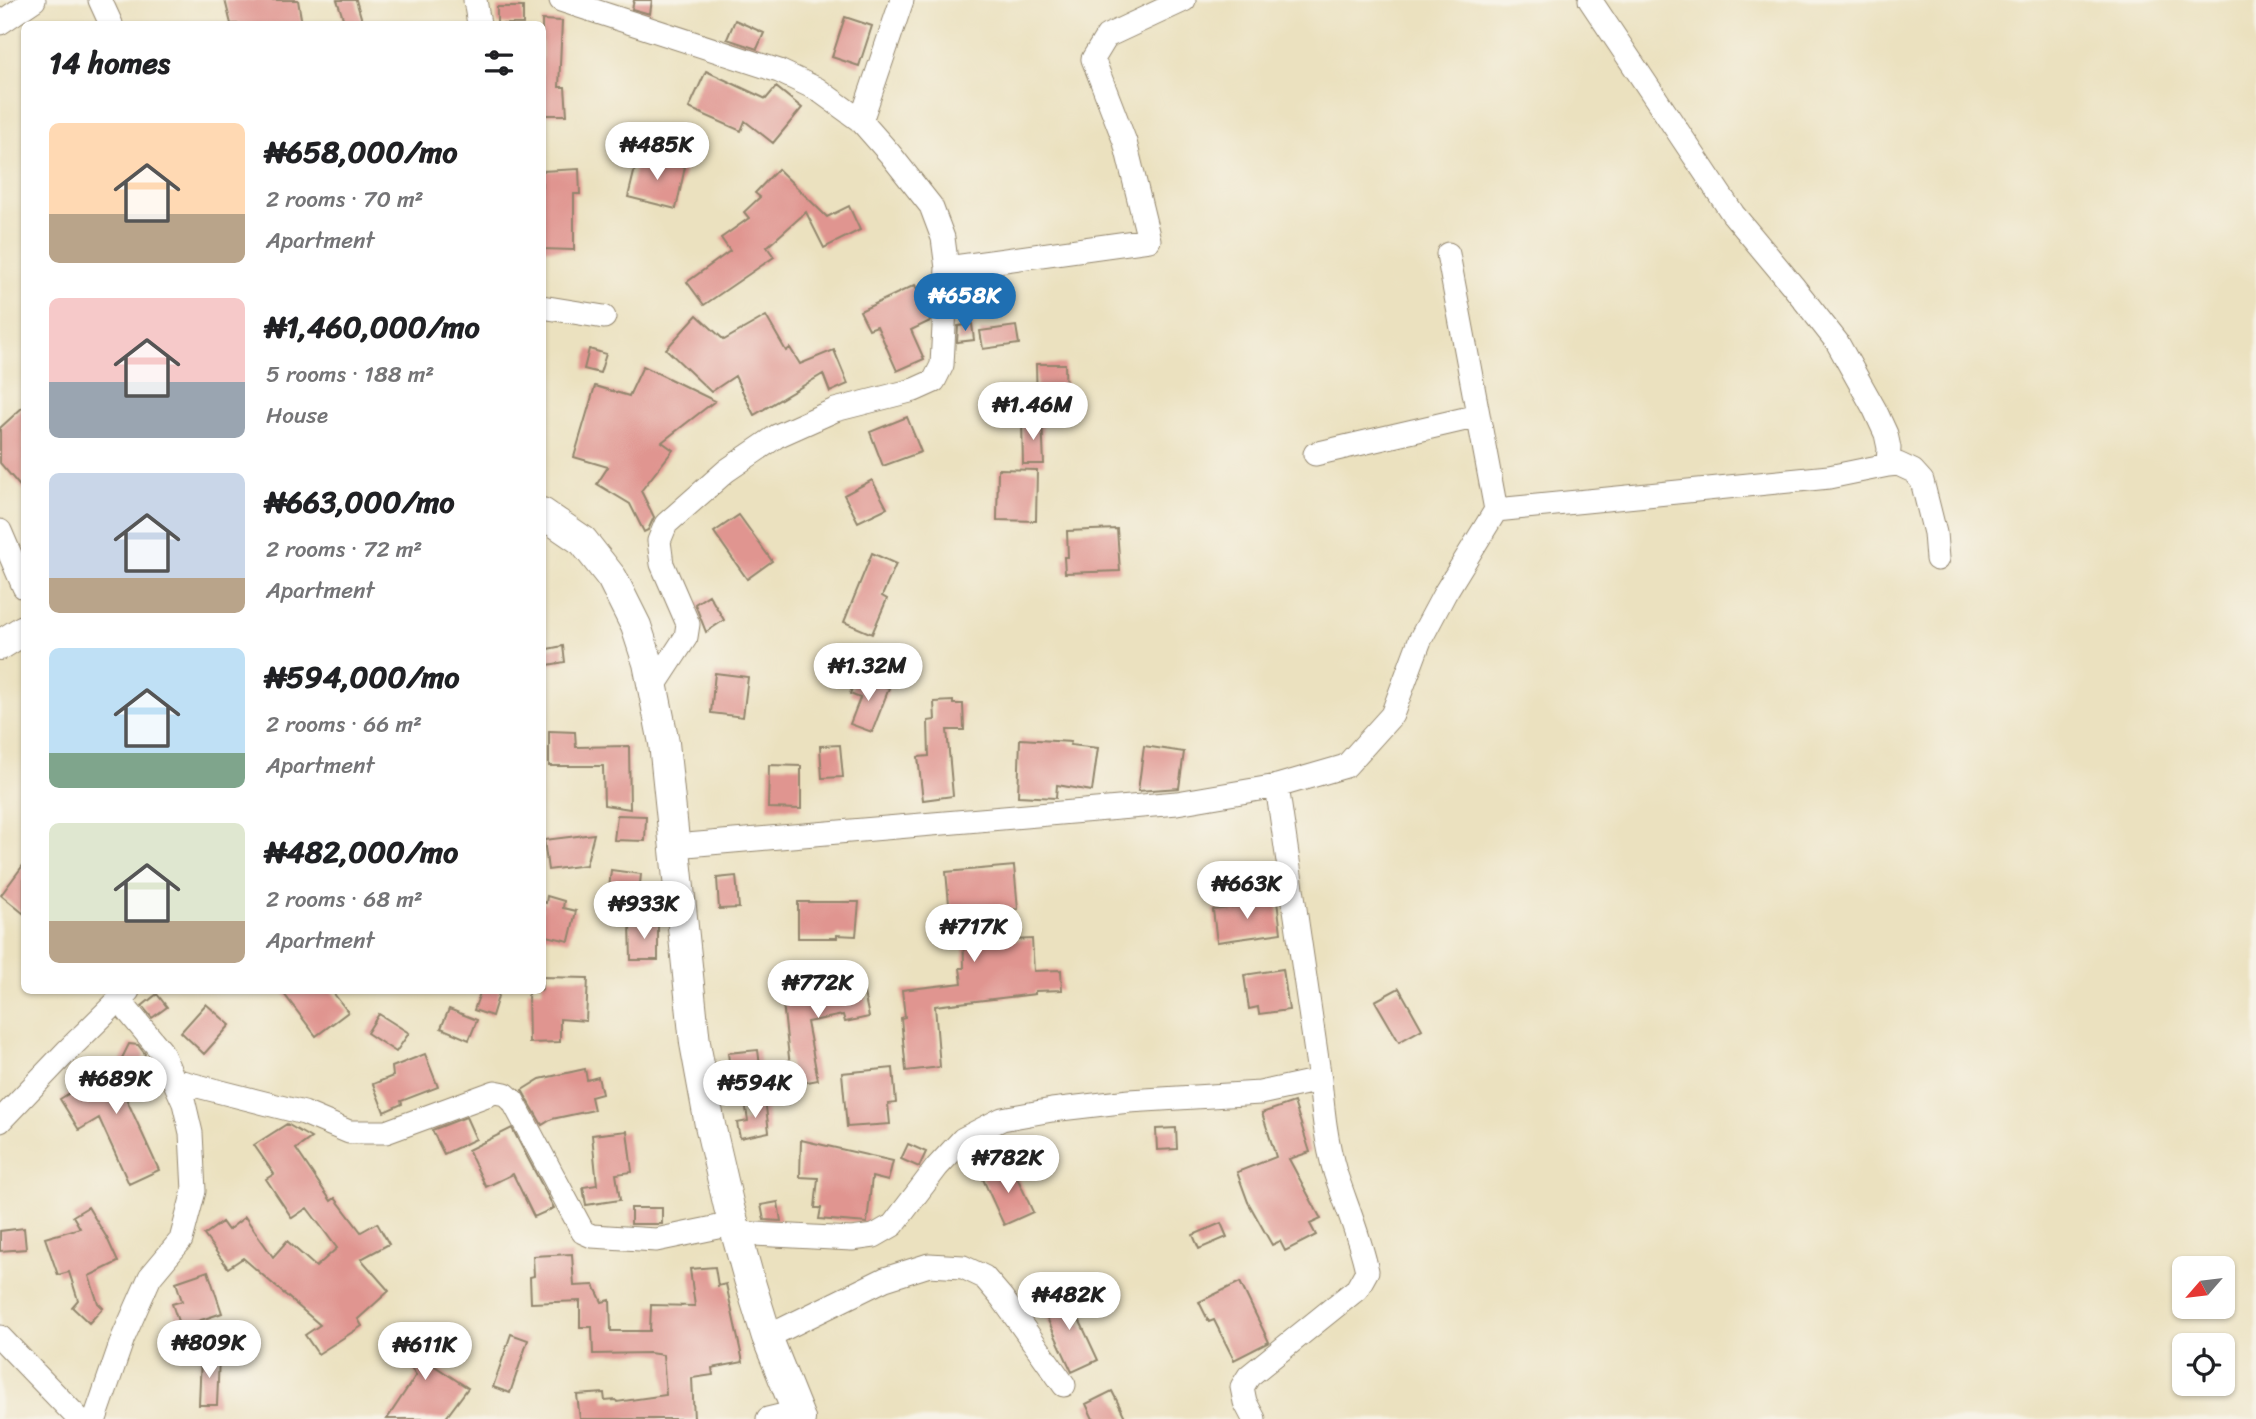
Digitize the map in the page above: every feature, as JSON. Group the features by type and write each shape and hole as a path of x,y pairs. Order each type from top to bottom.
{"main road":[{"path":"546,516 583,541 612,578 636,625 648,663 664,743 695,1042 710,1125 735,1229 788,1417"},
{"path":"0,645 21,632"}],"street":[{"path":"0,23 34,0"},
{"path":"100,0 110,21"},
{"path":"475,0 478,21"},
{"path":"561,0 779,71 817,89 860,121 931,206 943,238 947,268 942,365 934,381 914,390 835,410 777,436 726,471 666,524 659,541 662,565 688,624 686,637 652,689"},
{"path":"860,121 902,0"},
{"path":"947,268 1149,240 1125,142 1093,59 1107,36 1184,0"},
{"path":"1590,0 1733,214 1837,342 1886,434 1888,465"},
{"path":"675,846 1177,803 1277,786 1346,766 1392,715 1420,640 1445,593 1496,510 1448,254"},
{"path":"546,308 604,317"},
{"path":"1315,454 1478,416"},
{"path":"1496,510 1829,477 1898,464 1913,471 1922,481 1935,533 1937,559"},
{"path":"0,531 21,580"},
{"path":"1254,1419 1241,1387 1249,1376 1357,1289 1367,1271 1363,1249 1335,1169 1324,1121 1277,786"},
{"path":"0,1121 124,995 161,1051 184,1103 191,1133 194,1191 181,1240 150,1277 123,1338 95,1419"},
{"path":"174,1080 304,1113 349,1132 386,1132 495,1093 505,1094 513,1101 583,1232 592,1236 656,1240 735,1229 852,1239 874,1236 893,1225 937,1167 963,1139 1002,1119 1129,1101 1260,1093 1320,1080"},
{"path":"767,1336 886,1279 929,1265 963,1267 984,1277 1002,1298 1063,1385"},
{"path":"0,1337 79,1419"}],"building":[{"path":"225,0 298,0 302,21 230,21"},
{"path":"337,0 356,0 362,21 344,21"},
{"path":"634,0 652,0 650,14 632,9"},
{"path":"497,7 523,7 523,21 497,21"},
{"path":"845,17 872,26 859,66 832,57"},
{"path":"542,20 562,21 559,87 565,87 567,115 546,115 546,21"},
{"path":"735,20 764,33 757,49 727,39"},
{"path":"706,71 766,99 776,87 802,108 773,143 745,121 741,131 689,108"},
{"path":"638,156 685,167 676,209 628,197"},
{"path":"579,169 580,194 574,194 574,250 546,249 546,171"},
{"path":"778,169 827,217 849,206 860,230 824,248 806,212 767,247 774,257 704,305 687,282 730,251 721,238 749,218 744,212 760,197 755,193"},
{"path":"915,285 930,317 930,321 911,330 924,359 897,371 877,326 869,329 860,311"},
{"path":"697,315 724,340 766,316 786,351 790,348 800,364 834,350 848,384 830,392 823,374 754,415 735,376 711,392 666,349"},
{"path":"972,324 974,340 957,342 958,326"},
{"path":"1016,326 1019,344 983,349 980,331"},
{"path":"589,349 606,354 600,373 584,369"},
{"path":"1036,364 1065,364 1066,403 1037,404"},
{"path":"643,366 715,401 662,442 673,450 641,491 654,517 648,530 644,532 630,504 597,484 608,467 574,457 595,386 629,396"},
{"path":"21,409 21,488 0,463 0,428"},
{"path":"907,417 921,452 883,466 870,432"},
{"path":"1042,419 1044,464 1023,464 1022,420"},
{"path":"998,469 1037,470 1036,521 997,520"},
{"path":"872,480 887,508 858,522 844,495"},
{"path":"739,515 772,561 747,579 714,532"},
{"path":"1117,529 1120,571 1065,573 1064,557 1068,557 1067,531"},
{"path":"872,553 896,564 882,596 887,599 872,634 844,622"},
{"path":"709,595 724,620 706,632 695,604"},
{"path":"563,646 565,662 546,665 546,649"},
{"path":"715,673 748,677 743,717 711,713"},
{"path":"856,676 889,688 872,732 850,724 860,698 850,694"},
{"path":"953,701 953,704 963,704 964,730 947,730 953,796 923,800 918,757 929,756 928,721 935,720 934,702"},
{"path":"549,731 575,732 576,747 629,746 630,809 604,805 603,766 549,766"},
{"path":"1020,739 1071,742 1070,745 1098,748 1092,791 1057,785 1056,798 1018,796"},
{"path":"840,745 843,777 822,778 820,746"},
{"path":"1144,746 1184,752 1179,788 1138,791"},
{"path":"769,765 801,766 801,809 768,808"},
{"path":"617,815 646,816 645,841 614,840"},
{"path":"594,834 586,865 548,870 546,840"},
{"path":"1014,866 1018,909 979,912 979,942 1032,939 1034,971 1061,970 1062,990 1035,991 1035,994 935,1006 940,1067 906,1071 901,1018 905,1017 902,990 962,983 960,968 964,968 963,913 950,914 946,872"},
{"path":"21,868 21,912 1,895"},
{"path":"611,870 641,874 638,902 608,899"},
{"path":"736,876 739,908 719,909 717,878"},
{"path":"547,896 564,901 563,908 576,911 569,941 546,936"},
{"path":"1277,901 1281,933 1217,942 1213,910"},
{"path":"798,902 859,902 856,936 798,938"},
{"path":"630,923 658,923 658,960 631,960"},
{"path":"1283,969 1289,1010 1259,1014 1258,1007 1249,1009 1244,975"},
{"path":"860,974 869,1017 845,1022 843,1015 807,1022 818,1080 792,1085 782,993 804,990 804,993 841,986 839,978"},
{"path":"546,977 588,978 586,1021 560,1019 560,1042 529,1043 528,994 546,994"},
{"path":"1399,988 1422,1029 1399,1042 1375,1001"},
{"path":"157,994 167,1007 152,1018 142,1006"},
{"path":"284,994 334,994 348,1012 316,1036"},
{"path":"480,994 499,994 492,1016 474,1010"},
{"path":"206,1004 230,1025 204,1054 181,1032"},
{"path":"449,1009 477,1020 469,1040 441,1028"},
{"path":"379,1014 409,1033 396,1052 367,1033"},
{"path":"129,1044 138,1045 145,1054 125,1096 159,1170 129,1184 99,1118 79,1130 60,1099 96,1077 105,1092"},
{"path":"758,1050 760,1066 730,1069 728,1053"},
{"path":"425,1054 438,1087 401,1101 402,1104 384,1112 373,1084 393,1076 392,1067"},
{"path":"893,1068 896,1103 888,1104 890,1124 847,1127 842,1073"},
{"path":"585,1069 587,1080 598,1077 602,1094 591,1097 594,1110 552,1119 542,1125 522,1090 540,1079"},
{"path":"765,1099 769,1132 740,1138 737,1123 748,1121 745,1102"},
{"path":"1294,1102 1310,1152 1289,1159 1321,1219 1310,1224 1316,1235 1285,1251 1280,1241 1272,1245 1248,1202 1237,1172 1276,1157 1262,1113"},
{"path":"466,1117 476,1139 444,1154 432,1130"},
{"path":"287,1124 311,1138 296,1149 331,1201 335,1198 361,1232 377,1223 389,1244 361,1259 389,1291 358,1319 362,1326 318,1354 305,1335 320,1325 243,1258 228,1268 204,1235 222,1222 228,1230 245,1217 273,1257 287,1241 316,1267 337,1248 307,1208 292,1218 266,1179 274,1174 254,1145"},
{"path":"512,1128 554,1208 534,1217 513,1174 486,1187 468,1150"},
{"path":"1176,1128 1177,1149 1157,1150 1156,1129"},
{"path":"627,1131 632,1172 616,1174 620,1200 586,1205 583,1187 597,1185 592,1135"},
{"path":"801,1140 893,1161 888,1181 872,1177 867,1223 819,1219 821,1208 815,1208 818,1178 800,1177"},
{"path":"908,1144 926,1152 919,1167 901,1159"},
{"path":"1011,1164 1033,1212 1004,1225 982,1177"},
{"path":"778,1202 781,1221 764,1220 761,1205"},
{"path":"88,1207 118,1262 89,1276 98,1303 103,1308 89,1323 72,1307 78,1300 69,1272 58,1275 45,1238 80,1228 73,1216"},
{"path":"631,1208 662,1208 662,1224 631,1224"},
{"path":"1221,1223 1227,1237 1199,1249 1193,1235"},
{"path":"24,1228 26,1249 0,1251 0,1231"},
{"path":"572,1254 574,1286 594,1285 602,1302 610,1300 611,1331 650,1331 651,1305 695,1306 690,1269 715,1267 718,1286 726,1284 743,1362 712,1368 713,1375 692,1378 694,1419 580,1419 577,1395 604,1393 605,1401 617,1402 666,1395 663,1355 593,1354 592,1327 580,1327 580,1301 531,1303 530,1277 534,1276 533,1256"},
{"path":"208,1271 222,1313 180,1327 172,1304 182,1301 176,1282"},
{"path":"1240,1282 1269,1342 1234,1360 1214,1320 1209,1322 1199,1302"},
{"path":"1066,1291 1098,1360 1072,1372 1040,1303"},
{"path":"405,1326 417,1343 429,1334 441,1351 427,1361 468,1388 445,1419 387,1419 416,1375 390,1337"},
{"path":"511,1334 528,1340 510,1393 493,1387"},
{"path":"201,1356 219,1356 217,1405 199,1405"},
{"path":"1112,1391 1126,1419 1093,1419 1086,1404"}]}
